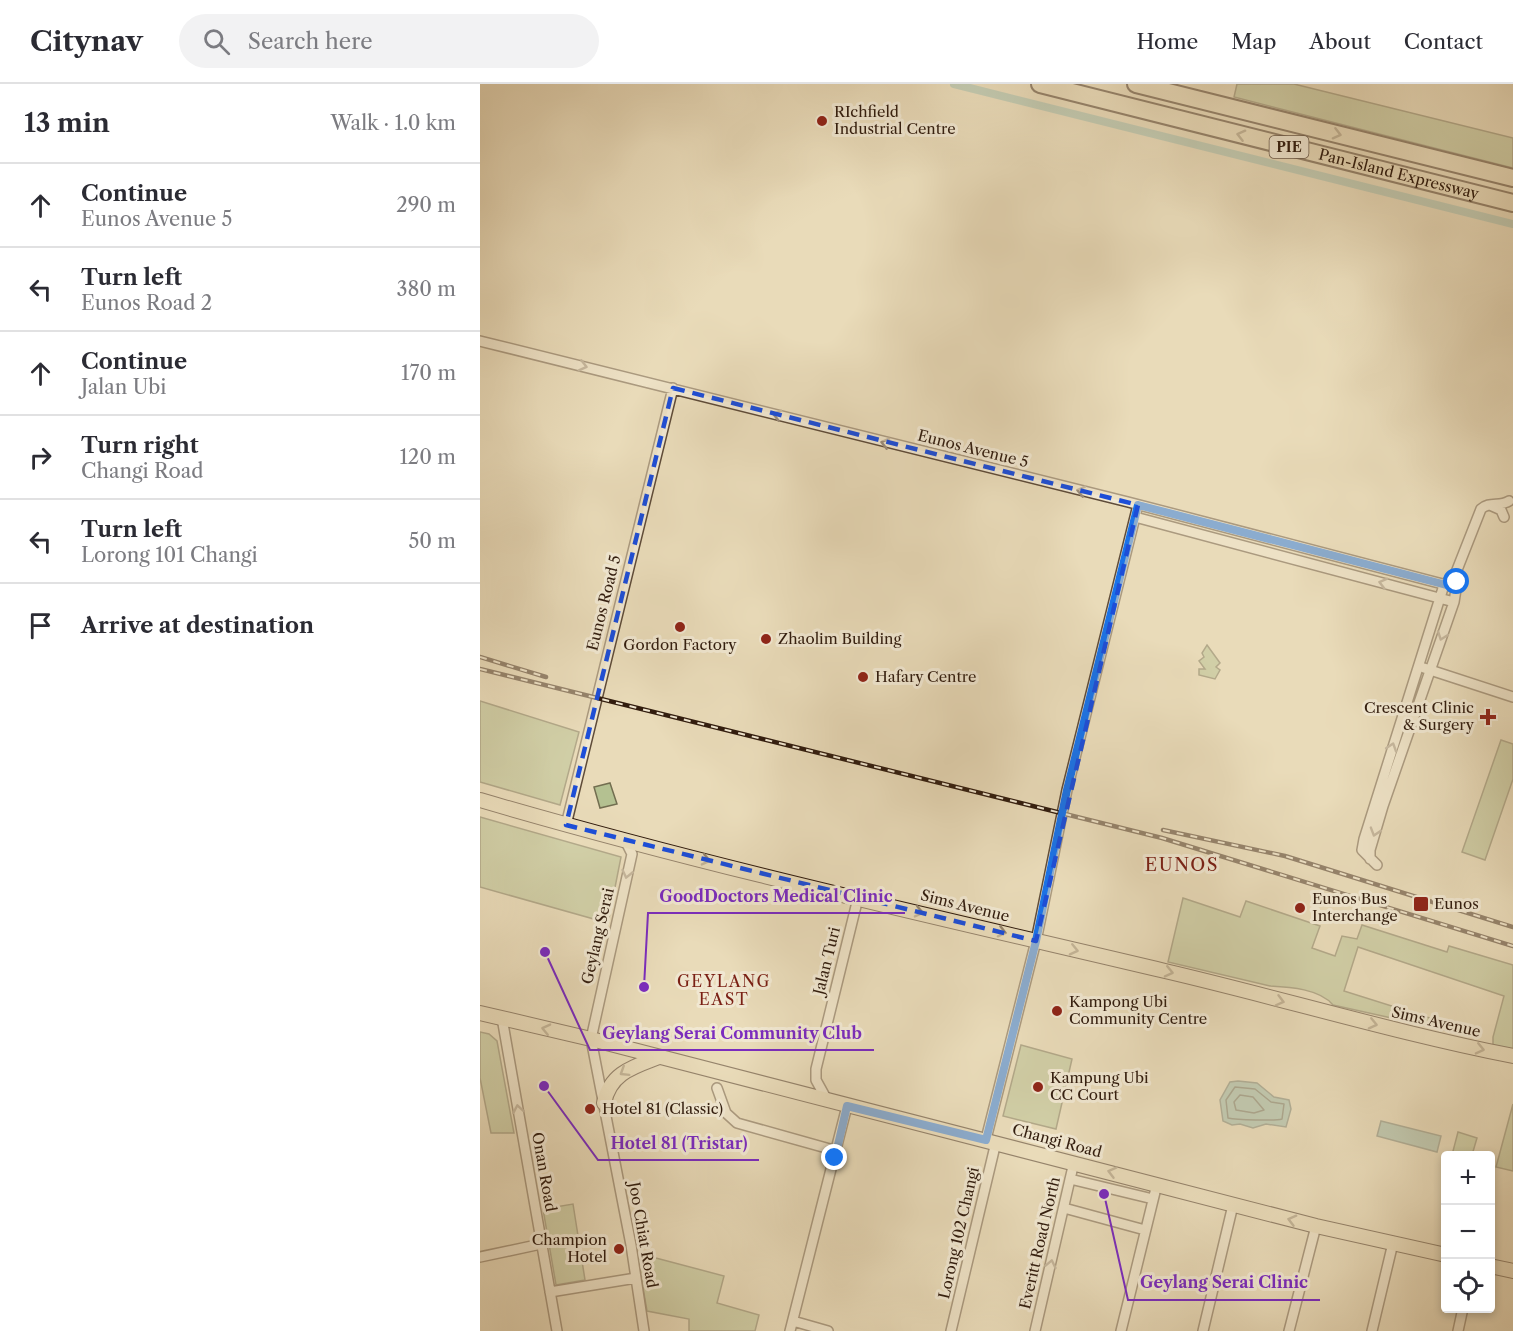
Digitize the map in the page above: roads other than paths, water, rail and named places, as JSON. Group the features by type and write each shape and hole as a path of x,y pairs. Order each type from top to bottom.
{"highway":[{"name":"Pan-Island Expressway","path":"1040,84 1513,203"},
{"name":"Pan-Island Expressway","path":"1136,84 1513,178"}],"main road":[{"name":"Sims Avenue","path":"480,800 626,842 1195,978 1332,1015 1513,1056"},
{"name":"Changi Road","path":"480,1013 1074,1162 1316,1226 1441,1254"},
{"path":"604,1103 606,1091 616,1076 659,1057"},
{"path":"1495,1267 1513,1271"}],"street":[{"name":"Eunos Avenue 5","path":"480,341 1138,505 1458,588"},
{"name":"Eunos Road 5","path":"566,825 674,388"},
{"path":"1455,575 1458,588 1454,602 1383,806 1370,850 1374,862 1362,850 1364,839 1444,585 1455,575 1483,506 1502,505 1509,501"},
{"name":"Lorong 102 Changi","path":"951,1331 980,1210 991,1141 1067,790 1138,505"},
{"path":"1490,505 1502,510 1504,517"},
{"path":"1135,517 1454,602"},
{"path":"1419,666 1513,697"},
{"name":"Geylang Serai","path":"591,1039 632,854 626,842"},
{"name":"Jalan Turi","path":"827,1100 816,1080 816,1069 858,898"},
{"name":"Onan Road","path":"502,1018 557,1331"},
{"name":"Joo Chiat Road","path":"591,1039 644,1331"},
{"path":"717,1088 726,1113 737,1123 837,1150"},
{"path":"790,1331 847,1106"},
{"name":"Everitt Road North","path":"1035,1331 1074,1162"},
{"path":"1070,1179 1153,1199"},
{"path":"1121,1331 1156,1184"},
{"path":"1203,1331 1233,1205"},
{"path":"1064,1208 1145,1230"},
{"path":"1289,1331 1316,1226"},
{"path":"1372,1331 1393,1243"},
{"path":"480,1257 541,1244"},
{"path":"550,1292 636,1278"},
{"path":"1458,1331 1462,1313"},
{"path":"793,1321 828,1331"}],"water":[{"path":"1230,1082 1257,1083 1274,1097 1289,1100 1291,1109 1286,1127 1266,1124 1253,1128 1240,1124 1232,1125 1223,1121 1220,1100"},
{"path":"1381,1121 1441,1136 1437,1152 1377,1136"}],"waterway":[{"path":"954,84 1513,224"}],"railway":[{"path":"480,657 546,677"},
{"path":"480,669 1162,838 1513,946"},
{"path":"1163,830 1285,856 1513,927"}],"place":[{"name":"RIchfield Industrial Centre","path":"822,121"},
{"name":"Gordon Factory","path":"680,627"},
{"name":"Zhaolim Building","path":"766,639"},
{"name":"Hafary Centre","path":"863,677"},
{"name":"Crescent Clinic & Surgery","path":"1488,717"},
{"name":"Eunos","path":"1421,904"},
{"name":"Eunos Bus Interchange","path":"1300,908"},
{"name":"Geylang Serai Community Club","path":"545,952"},
{"name":"GoodDoctors Medical Clinic","path":"644,987"},
{"name":"Kampong Ubi Community Centre","path":"1057,1011"},
{"name":"Hotel 81 (Tristar)","path":"544,1086"},
{"name":"Kampung Ubi CC Court","path":"1038,1087"},
{"name":"Hotel 81 (Classic)","path":"590,1109"},
{"name":"Geylang Serai Clinic","path":"1104,1194"},
{"name":"Champion Hotel","path":"619,1249"}],"district":[{"name":"EUNOS","path":"1182,865"},
{"name":"GEYLANG EAST","path":"724,990"}]}
